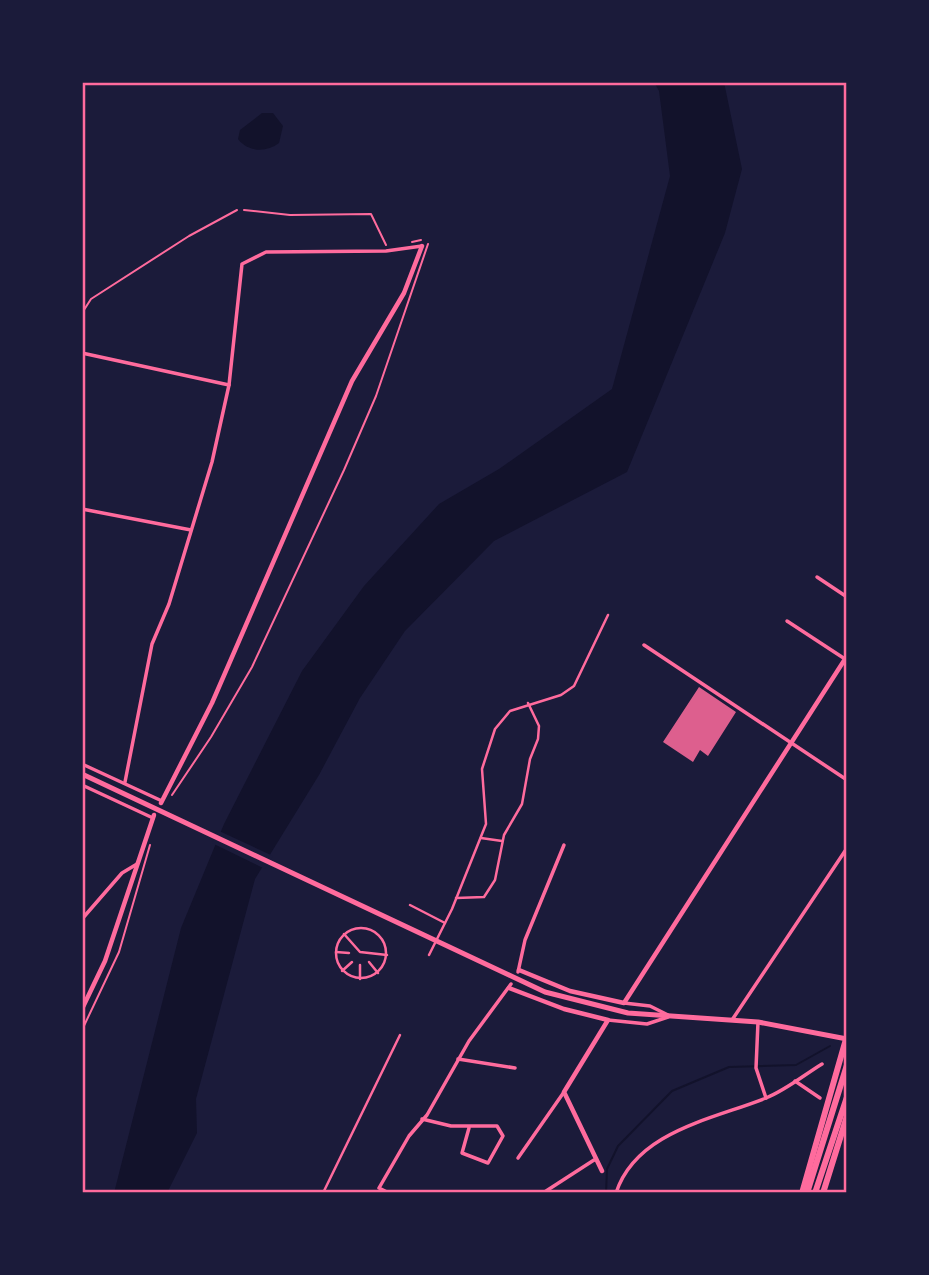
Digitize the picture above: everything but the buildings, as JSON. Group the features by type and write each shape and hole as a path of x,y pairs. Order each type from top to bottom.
{"highway":[{"path":"802,1193 847,1038"},
{"path":"807,1193 824,1146 847,1065"},
{"path":"815,1193 847,1097"},
{"path":"823,1193 847,1116"}],"main road":[{"path":"82,774 545,992 581,1003 670,1016 758,1022 847,1038"}],"street":[{"path":"125,782 152,644 169,604 206,487 229,386 242,264 266,252 386,251 424,243"},
{"path":"82,764 125,782 161,802 212,703 352,381 404,293 424,243"},
{"path":"82,353 229,386"},
{"path":"82,509 191,530"},
{"path":"817,577 847,597"},
{"path":"429,954 446,923 486,824 482,776 488,746 502,718 528,703 561,695 574,686 608,615"},
{"path":"624,1003 846,657 787,621"},
{"path":"644,645 847,780"},
{"path":"456,898 475,900 490,891 502,841 522,804 528,764 538,738 538,726 528,703"},
{"path":"82,785 154,817 105,961 82,1009"},
{"path":"481,838 502,841"},
{"path":"564,845 525,940 518,971 570,991 650,1006 670,1016"},
{"path":"733,1020 847,848"},
{"path":"82,919 122,873 137,864"},
{"path":"410,905 446,923"},
{"path":"358,928 372,930 383,940 387,955 378,973 360,979 342,971 336,952 344,934 358,928"},
{"path":"344,934 360,952 387,955"},
{"path":"336,952 349,953"},
{"path":"342,971 352,962"},
{"path":"369,962 378,973"},
{"path":"360,965 360,979"},
{"path":"389,1193 379,1188 458,1059 510,986 564,1009 608,1020 651,1023 670,1016"},
{"path":"518,1158 564,1092 608,1020"},
{"path":"758,1022 755,1062 766,1098"},
{"path":"323,1193 400,1035"},
{"path":"458,1059 515,1068"},
{"path":"616,1193 628,1169 665,1137 766,1098 822,1064"},
{"path":"795,1081 820,1098"},
{"path":"564,1092 594,1160 602,1171"},
{"path":"422,1119 469,1128 499,1128 503,1136 488,1163 462,1153 469,1128"},
{"path":"543,1193 594,1160"}],"path":[{"path":"82,313 91,299 189,236 237,210"},
{"path":"244,210 290,215 371,214 385,244 390,247"},
{"path":"170,798 211,737 252,667 376,396 424,243 401,244"},
{"path":"82,1030 119,952 152,839"}],"shaded area":[{"path":"654,82 724,82 742,169 725,233 627,472 494,541 405,631 360,698 319,775 255,879 196,1099 197,1133 167,1193 114,1193 181,928 224,824 302,671 364,586 439,504 499,469 612,389 670,176 659,91"},
{"path":"262,113 273,113 283,126 279,143 263,150 252,149 238,139 240,130"}],"pier":[{"path":"217,830 273,856 265,869 212,843"}],"waterway":[{"path":"606,1193 607,1169 618,1146 672,1091 729,1067 796,1065 830,1046"}]}
